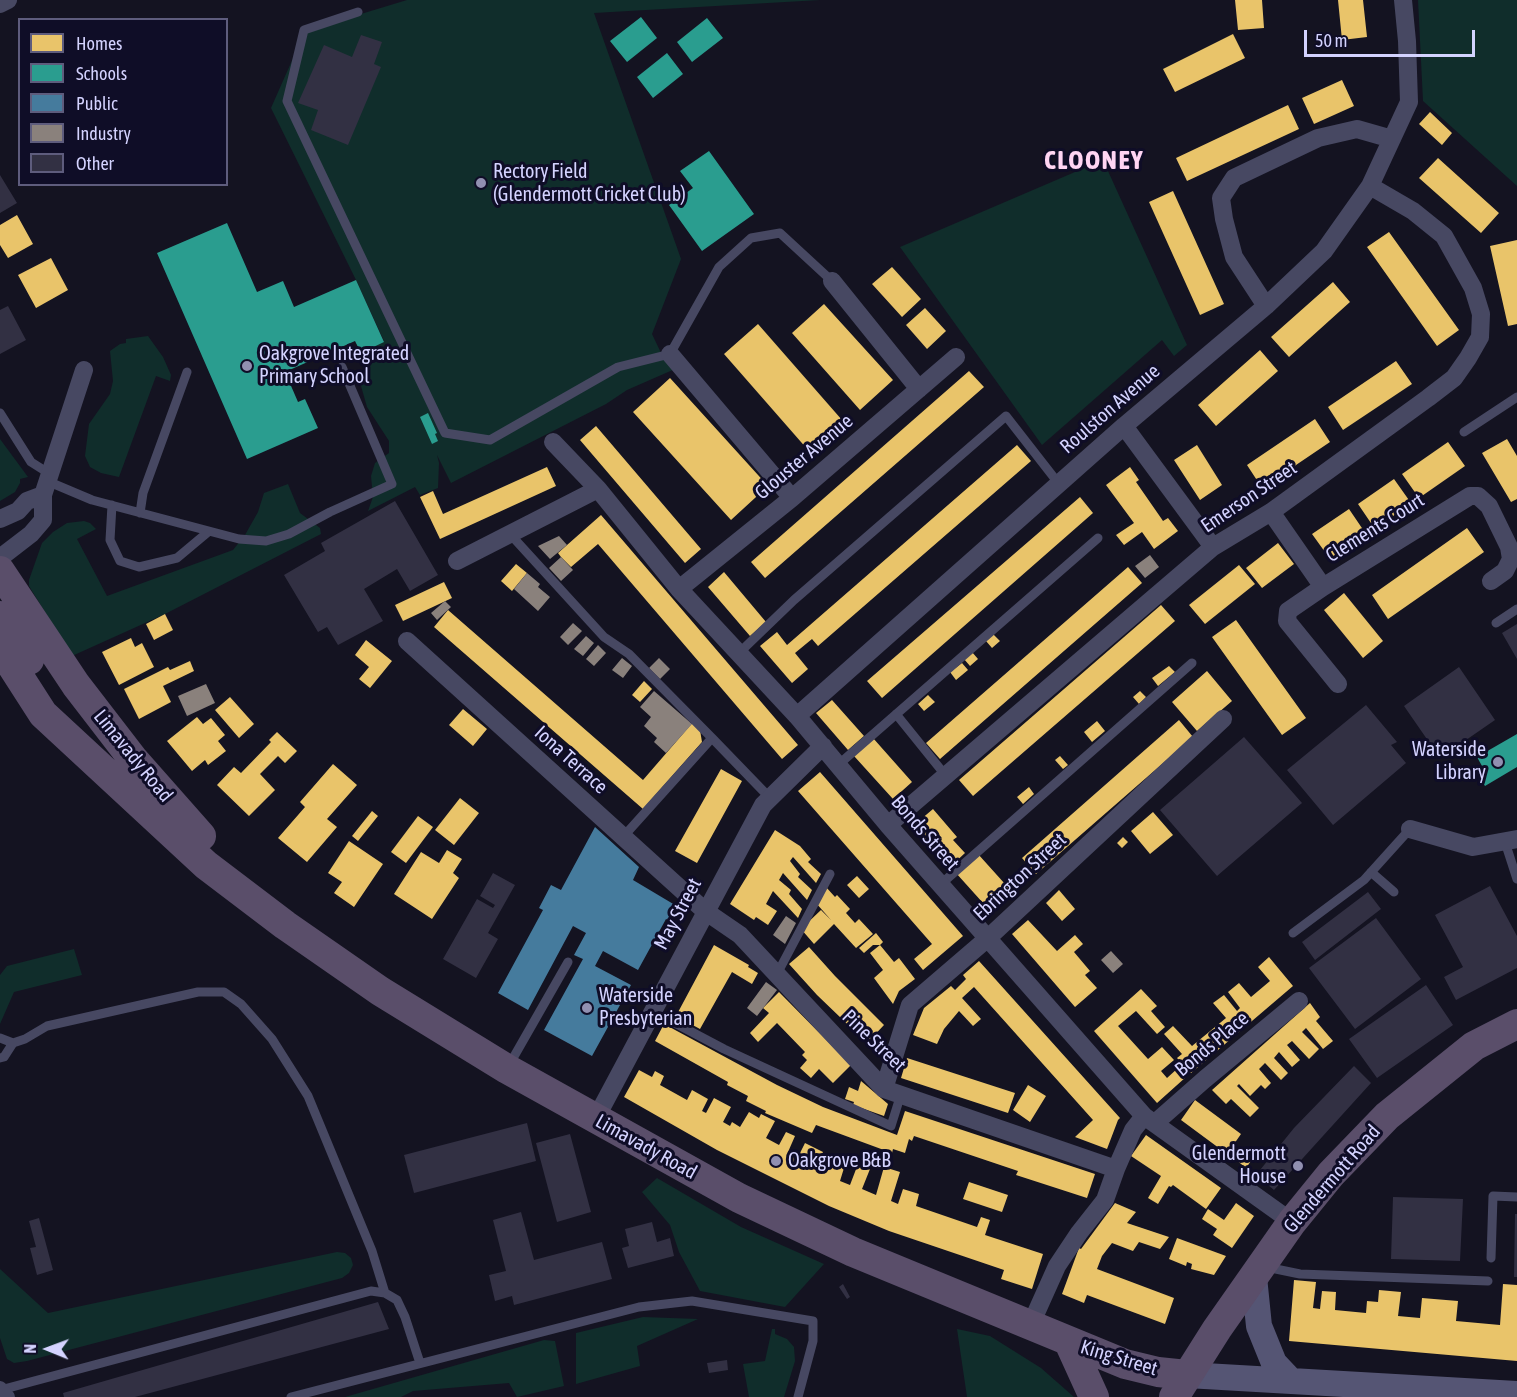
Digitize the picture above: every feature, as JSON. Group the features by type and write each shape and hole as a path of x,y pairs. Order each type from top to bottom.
{"highway":[{"name":"Limavady Road","path":"0,572 69,675 133,759 195,830 285,925"},
{"path":"0,616 54,696 71,716 96,763"},
{"name":"Limavady Road","path":"0,647 43,714 206,865 285,925 380,991 595,1120 739,1198 853,1252 1030,1324"},
{"name":"Glendermott Road","path":"1180,1386 1292,1222 1331,1174 1387,1116 1474,1046 1517,1024"},
{"name":"King Street","path":"1030,1324 1125,1364 1158,1372 1180,1386"},
{"path":"1069,1342 1094,1397"}],"main road":[{"path":"1257,1272 1259,1326 1274,1364 1291,1381"},
{"path":"1180,1386 1291,1381 1341,1390 1517,1395"}],"street":[{"path":"0,4 8,0"},
{"name":"Roulston Avenue","path":"797,716 1124,426 1266,306 1323,251 1370,186 1409,102 1403,0"},
{"path":"1266,306 1234,257 1224,219 1221,198 1234,178 1318,138 1357,129 1392,139"},
{"name":"Emerson Street","path":"888,825 1214,547 1271,512 1454,378 1480,337 1481,314 1473,288 1444,236 1413,211 1370,186"},
{"path":"832,281 919,389"},
{"path":"670,354 792,498"},
{"name":"Glouster Avenue","path":"679,589 792,498 956,357"},
{"path":"0,558 31,534 43,519 47,483 84,370"},
{"path":"1124,426 1214,547"},
{"name":"Bonds Street","path":"553,442 598,489 679,589 797,716 940,885 1149,1120 1292,1222"},
{"path":"0,519 18,511 47,483"},
{"path":"457,561 598,489"},
{"name":"Clements Court","path":"1338,684 1287,621 1288,611 1323,587 1470,496 1478,496 1489,506 1509,547 1511,559 1505,571 1491,581"},
{"path":"1271,512 1323,587"},
{"name":"Iona Terrace","path":"407,641 705,911"},
{"name":"Ebrington Street","path":"892,1091 910,1005 988,938 1223,719"},
{"name":"May Street","path":"595,1120 763,805 823,747"},
{"path":"1410,829 1473,847 1511,841"},
{"name":"Pine Street","path":"705,911 740,935 892,1091 1116,1169"},
{"name":"Bonds Place","path":"1030,1324 1057,1266 1105,1200 1133,1130 1205,1078 1299,1001"}],"lane":[{"path":"358,12 304,30 287,100 445,433 490,440 618,367 670,354 719,267 751,238 780,233 832,281"},
{"path":"0,412 47,483 77,495 207,532 239,539 266,541 289,534 330,512 392,484 342,367"},
{"path":"140,513 143,492 187,372"},
{"path":"1464,432 1517,397"},
{"path":"739,653 803,593 1006,416 1059,484"},
{"path":"112,505 110,540 120,561 139,567 177,558 207,532"},
{"path":"510,534 604,637 629,654 770,798"},
{"path":"838,765 1098,538"},
{"path":"1496,623 1517,609"},
{"path":"940,885 1192,663"},
{"path":"896,714 945,776"},
{"path":"623,837 712,738"},
{"path":"1293,933 1364,880 1410,829"},
{"path":"1511,841 1517,879"},
{"path":"1371,872 1394,892"},
{"path":"777,974 830,874"},
{"path":"507,1069 568,962"},
{"path":"0,1058 4,1057 13,1043 47,1026 198,992 224,992 241,1005 272,1040 308,1096 372,1251 385,1293"},
{"path":"652,1011 724,1049 891,1126 892,1091"},
{"path":"0,1038 13,1043"},
{"path":"1491,1258 1493,1196 1517,1197"},
{"path":"1257,1272 1488,1281"},
{"path":"3,1392 371,1291 385,1293 397,1300 420,1364"},
{"path":"291,1397 639,1307 692,1301 813,1321 813,1341 798,1397"}],"green space":[{"name":"Rectory Field (Glendermott Cricket Club)","path":"407,0 820,0 594,13 681,259 652,334 662,355 675,369 627,390 606,404 451,483 437,455 438,488 420,495 415,487 368,511 373,497 371,476 375,463 389,453 389,441 367,407 361,386 369,368 368,349 384,341 271,108 305,31"},
{"path":"1418,0 1517,0 1517,186 1423,101"},
{"path":"1103,160 1187,345 1174,356 1162,340 1042,445 900,247"},
{"path":"148,336 163,357 171,375 170,381 156,376 119,477 101,473 90,467 85,456 89,424 110,394 113,381 110,351 126,343 126,339"},
{"path":"0,439 28,477 20,479 15,492 0,501"},
{"path":"288,484 300,513 320,528 321,534 165,614 72,656 29,586 42,543 67,523 84,521 96,529 77,539 107,596 233,550 258,512 264,493"},
{"path":"74,949 82,975 14,992 0,1024 0,975 7,966"},
{"path":"657,1178 741,1227 824,1264 785,1307 700,1291 679,1252 670,1225 642,1192"},
{"path":"337,1252 345,1253 351,1258 353,1265 349,1273 342,1278 27,1361 14,1363 7,1359 0,1338 0,1269 48,1313"},
{"path":"643,1317 698,1319 637,1346 640,1366 576,1384 576,1333"},
{"path":"772,1329 775,1329 775,1334 787,1339 794,1347 795,1361 784,1397 749,1397 743,1364 765,1361"},
{"path":"957,1329 990,1336 1041,1368 1074,1397 967,1397"},
{"path":"544,1340 555,1341 564,1386 517,1397 509,1383 413,1391 401,1397 345,1397"}],"building: Homes":[{"path":"1235,0 1262,0 1264,28 1238,30"},
{"path":"1338,0 1363,0 1367,37 1342,40"},
{"path":"1233,34 1245,58 1175,92 1163,69"},
{"path":"1342,80 1354,106 1314,124 1302,98"},
{"path":"1288,105 1299,129 1187,181 1176,158"},
{"path":"1430,112 1452,133 1442,145 1419,124"},
{"path":"1438,158 1499,213 1481,233 1419,178"},
{"path":"1173,191 1224,304 1200,315 1149,202"},
{"path":"17,215 33,244 8,258 0,245 0,225"},
{"path":"1389,232 1459,330 1437,346 1367,247"},
{"path":"1517,240 1517,324 1508,326 1490,246"},
{"path":"51,258 68,290 36,308 18,275"},
{"path":"892,267 921,299 902,317 872,284"},
{"path":"1333,282 1350,302 1289,357 1271,337"},
{"path":"824,304 893,380 860,410 792,333"},
{"path":"925,308 946,331 927,349 906,325"},
{"path":"758,324 842,420 808,450 724,354"},
{"path":"1260,350 1278,371 1216,426 1198,405"},
{"path":"1396,361 1412,384 1343,430 1328,407"},
{"path":"969,371 984,387 765,578 751,562"},
{"path":"670,378 768,486 731,520 633,412"},
{"path":"1315,419 1330,442 1262,488 1247,465"},
{"path":"596,426 701,549 685,563 580,440"},
{"path":"1507,439 1517,456 1517,499 1511,502 1482,453"},
{"path":"1448,442 1465,466 1419,498 1402,474"},
{"path":"1017,445 1031,461 818,646 812,639 795,653 808,669 792,683 760,646 777,632 787,645"},
{"path":"1197,445 1222,485 1200,500 1174,460"},
{"path":"547,467 556,486 440,539 420,497 433,491 443,514"},
{"path":"1130,467 1139,480 1136,482 1163,521 1168,518 1178,531 1154,549 1142,532 1124,545 1116,535 1134,523 1106,485"},
{"path":"1394,479 1411,503 1375,529 1358,504"},
{"path":"1080,497 1093,513 882,698 867,681"},
{"path":"1349,509 1366,534 1330,559 1312,534"},
{"path":"601,515 798,745 782,759 598,544 571,567 558,553"},
{"path":"1467,528 1484,552 1388,619 1372,595"},
{"path":"1278,543 1294,564 1262,588 1246,568"},
{"path":"516,564 527,573 512,591 501,581"},
{"path":"1239,565 1255,584 1205,624 1189,605"},
{"path":"1128,567 1142,583 940,759 926,743"},
{"path":"724,572 766,622 750,636 708,587"},
{"path":"444,582 452,598 403,621 395,605"},
{"path":"1344,593 1383,641 1363,658 1324,610"},
{"path":"1161,605 1175,621 973,796 959,780"},
{"path":"448,610 643,780 694,721 700,730 702,742 643,809 434,627"},
{"path":"165,614 173,630 154,640 146,624"},
{"path":"1236,620 1306,718 1282,735 1212,637"},
{"path":"993,634 1000,641 992,648 986,641"},
{"path":"131,638 135,647 142,643 154,667 119,685 102,652"},
{"path":"366,640 392,661 370,688 359,679 369,667 355,655"},
{"path":"972,652 978,659 970,666 964,659"},
{"path":"190,661 194,671 163,686 171,702 139,719 124,689 168,667 170,670"},
{"path":"962,663 968,670 956,680 950,672"},
{"path":"1169,666 1175,672 1158,686 1152,678"},
{"path":"1207,671 1232,701 1197,731 1172,702"},
{"path":"644,681 652,689 640,702 632,695"},
{"path":"1140,691 1146,697 1139,704 1133,697"},
{"path":"928,695 935,702 924,711 918,704"},
{"path":"230,697 254,724 239,738 215,710"},
{"path":"832,700 864,736 848,750 816,713"},
{"path":"463,709 487,729 473,746 449,725"},
{"path":"197,717 203,724 211,718 225,735 218,741 226,751 208,765 205,760 192,771 167,741"},
{"path":"1179,720 1193,737 1036,874 1022,858"},
{"path":"1097,721 1105,731 1092,742 1084,732"},
{"path":"277,732 297,751 285,763 278,756 260,774 275,790 249,816 217,785 234,767 241,773 271,742 269,740"},
{"path":"873,738 912,782 893,799 854,756"},
{"path":"1060,756 1068,765 1063,769 1055,760"},
{"path":"333,764 357,785 327,819 337,827 307,862 278,838 305,807 300,802"},
{"path":"721,769 742,781 697,863 675,851"},
{"path":"820,772 963,936 923,970 914,959 932,944 798,791"},
{"path":"1029,787 1034,794 1023,804 1017,797"},
{"path":"460,798 479,813 454,845 435,830"},
{"path":"933,809 957,837 953,840 965,853 950,867 913,826"},
{"path":"372,811 378,816 358,841 352,836"},
{"path":"1153,812 1173,835 1150,854 1131,831"},
{"path":"418,816 433,827 406,863 391,852"},
{"path":"775,830 800,846 811,859 808,862 821,874 816,883 793,857 790,861 800,874 798,877 812,890 807,900 783,873 779,880 791,890 789,894 802,909 798,918 773,891 766,904 777,911 768,925 756,917 754,920 730,904"},
{"path":"1123,837 1128,842 1122,848 1117,843"},
{"path":"349,841 383,864 354,907 334,893 342,882 328,873"},
{"path":"447,850 462,859 453,873 459,878 432,919 394,894 421,852 439,863"},
{"path":"978,854 1005,884 1012,878 1021,888 992,913 956,873"},
{"path":"857,876 869,889 859,898 847,885"},
{"path":"826,887 850,909 846,913 855,923 859,919 873,934 856,948 834,924 814,944 801,929 821,910 831,920 816,903"},
{"path":"1059,890 1075,909 1062,921 1046,903"},
{"path":"1028,920 1057,951 1075,935 1083,944 1074,952 1090,971 1085,975 1097,988 1075,1007 1012,934"},
{"path":"876,933 883,942 880,945 873,945 864,953 859,948"},
{"path":"714,945 749,965 748,967 758,973 752,984 732,972 700,1029 676,1016"},
{"path":"880,945 894,962 899,958 915,979 899,991 893,1004 874,978 883,970 870,953"},
{"path":"809,947 884,1025 867,1043 817,995 789,964"},
{"path":"1269,957 1293,986 1191,1073 1177,1058 1182,1054 1164,1034 1173,1026 1192,1046 1226,1018 1213,1003 1224,995 1237,1011 1240,1008 1228,992 1239,983 1251,997 1270,981 1258,967"},
{"path":"979,961 1120,1118 1107,1149 1075,1137 1093,1120 974,987 962,998 981,1019 973,1026 959,1011 944,1029 937,1044 913,1035 924,1008 951,986 955,990 966,979 963,975"},
{"path":"1141,989 1157,1006 1151,1011 1165,1027 1157,1034 1136,1011 1118,1026 1148,1059 1162,1047 1174,1060 1161,1071 1167,1078 1178,1068 1186,1077 1157,1103 1094,1031"},
{"path":"779,992 851,1065 833,1083 819,1069 811,1078 800,1068 807,1060 802,1055 805,1052 777,1023 758,1042 750,1033 769,1013 763,1008"},
{"path":"1310,1003 1320,1017 1316,1021 1333,1041 1323,1049 1306,1028 1302,1032 1319,1049 1309,1059 1292,1041 1287,1045 1300,1060 1292,1067 1279,1052 1274,1058 1288,1073 1281,1080 1265,1063 1259,1069 1271,1083 1265,1089 1261,1085 1250,1096 1239,1084 1237,1086 1259,1108 1250,1117 1231,1099 1226,1104 1212,1090"},
{"path":"664,1024 823,1107 897,1135 905,1111 1095,1174 1087,1198 1016,1175 1018,1171 914,1136 912,1141 909,1139 905,1153 893,1149 892,1153 816,1125 812,1133 765,1113 766,1111 746,1101 748,1096 727,1085 728,1082 655,1041"},
{"path":"907,1058 1015,1093 1008,1113 901,1078"},
{"path":"639,1070 652,1077 655,1071 664,1076 660,1085 687,1100 692,1090 708,1099 702,1111 706,1113 714,1098 731,1107 723,1122 730,1126 732,1122 740,1127 749,1112 759,1118 761,1114 775,1121 766,1138 779,1145 786,1132 795,1136 788,1152 798,1157 805,1143 823,1152 816,1166 827,1171 832,1161 844,1168 840,1181 850,1185 858,1164 870,1169 862,1189 876,1195 884,1167 900,1172 891,1201 898,1204 903,1189 919,1194 916,1206 977,1227 981,1217 990,1220 985,1235 1043,1254 1032,1289 1001,1279 1004,1270 889,1231 829,1206 717,1150 624,1097"},
{"path":"861,1081 888,1104 884,1116 853,1105 854,1102 845,1099 849,1087 858,1091"},
{"path":"1028,1085 1046,1096 1030,1122 1013,1110"},
{"path":"1195,1100 1241,1134 1227,1154 1181,1120"},
{"path":"1146,1135 1221,1188 1206,1209 1173,1185 1169,1186 1158,1204 1148,1198 1161,1176 1131,1156"},
{"path":"1241,1150 1253,1158 1246,1168 1235,1159"},
{"path":"969,1182 1008,1195 1002,1212 963,1199"},
{"path":"1115,1203 1136,1212 1127,1223 1169,1237 1160,1249 1139,1242 1133,1251 1112,1243 1102,1256 1097,1269 1174,1298 1165,1324 1087,1295 1084,1303 1062,1294 1079,1248 1081,1249"},
{"path":"1236,1203 1254,1216 1232,1248 1213,1235 1217,1229 1202,1219 1208,1209 1224,1220"},
{"path":"1177,1238 1226,1256 1214,1275 1191,1269 1192,1264 1187,1262 1186,1266 1169,1259"},
{"path":"1294,1280 1316,1282 1313,1308 1320,1309 1322,1291 1336,1292 1335,1310 1366,1313 1367,1301 1378,1302 1379,1290 1401,1292 1398,1316 1420,1318 1422,1298 1458,1301 1456,1321 1500,1325 1503,1284 1517,1285 1517,1361 1289,1341"}],"building: Schools":[{"path":"641,17 657,38 627,62 610,41"},
{"path":"707,18 723,38 692,62 677,42"},
{"path":"667,53 683,74 653,98 637,77"},
{"path":"709,151 754,214 702,251 669,205 693,188 680,171"},
{"path":"227,223 257,292 283,281 294,307 356,280 384,342 361,353 355,341 285,372 298,402 305,399 318,428 247,459 157,253"},
{"path":"428,413 437,433 435,434 438,441 432,444 420,417"},
{"name":"Waterside Library","path":"1517,734 1517,767 1485,786 1475,770 1482,766 1477,757"}],"building: Public":[{"path":"595,827 639,867 633,880 680,908 672,922 666,919 638,970 603,951 595,966 631,985 592,1056 544,1030 583,959 574,955 586,933 573,926 528,1010 498,993 543,910 539,908 551,885 561,890"}],"building: Industry":[{"path":"559,536 567,545 550,559 538,546"},
{"path":"1150,555 1159,567 1145,578 1135,566"},
{"path":"561,557 573,570 561,581 549,568"},
{"path":"527,573 550,597 538,611 514,589"},
{"path":"445,601 451,607 437,620 431,613"},
{"path":"573,623 582,631 568,645 560,637"},
{"path":"586,636 594,643 583,656 574,649"},
{"path":"598,645 606,653 594,666 586,659"},
{"path":"622,658 632,666 623,678 612,670"},
{"path":"659,658 670,669 660,679 649,668"},
{"path":"206,684 215,703 187,716 178,696"},
{"path":"654,691 692,724 666,753 654,742 657,738 644,726 651,717 640,707"},
{"path":"786,916 796,923 785,944 773,935"},
{"path":"1111,951 1123,964 1113,973 1101,960"},
{"path":"766,982 777,990 757,1016 747,1008"}],"building: Other":[{"path":"361,35 382,42 374,64 381,67 348,145 311,130 318,110 298,103 324,45 352,57"},
{"path":"0,175 17,203 0,213"},
{"path":"8,306 26,340 0,354 0,310"},
{"path":"395,501 438,575 410,591 397,569 364,589 383,621 338,645 327,627 318,632 284,575 325,551 321,543"},
{"path":"1517,624 1517,659 1502,633"},
{"path":"1459,667 1495,720 1440,758 1404,706"},
{"path":"1366,705 1397,742 1391,745 1406,763 1333,825 1287,770"},
{"path":"1244,737 1302,803 1217,876 1160,810"},
{"path":"493,873 515,885 488,933 498,939 476,978 443,959 477,899 493,908 495,905 480,896"},
{"path":"1490,886 1517,936 1517,968 1456,1000 1444,977 1463,967 1435,915"},
{"path":"1368,892 1381,909 1315,960 1302,942"},
{"path":"1376,918 1421,979 1355,1029 1309,968"},
{"path":"1426,985 1453,1025 1377,1078 1349,1039"},
{"path":"1354,1066 1371,1083 1274,1190 1256,1175 1294,1128"},
{"path":"527,1123 536,1161 414,1193 404,1155"},
{"path":"570,1134 591,1212 557,1222 536,1143"},
{"path":"1393,1197 1463,1199 1460,1261 1391,1259"},
{"path":"521,1212 534,1260 602,1242 612,1279 514,1305 512,1296 495,1301 489,1275 506,1271 493,1220"},
{"path":"1515,1214 1517,1214 1517,1277 1514,1277"},
{"path":"39,1218 53,1270 37,1275 30,1248 36,1247 29,1221"},
{"path":"652,1222 657,1242 670,1238 674,1256 628,1268 622,1248 629,1246 625,1229"},
{"path":"843,1284 850,1297 847,1299 839,1287"},
{"path":"378,1302 389,1329 135,1397 64,1397 63,1393"},
{"path":"727,1360 728,1370 709,1373 707,1363"}],"place":[{"name":"Rectory Field (Glendermott Cricket Club)","path":"481,183"},
{"name":"Oakgrove Integrated Primary School","path":"247,366"},
{"name":"Waterside Library","path":"1498,762"},
{"name":"Waterside Presbyterian","path":"587,1008"},
{"name":"Oakgrove B&B","path":"776,1161"},
{"name":"Glendermott House","path":"1298,1166"}],"district":[{"name":"CLOONEY","path":"1094,161"}]}
